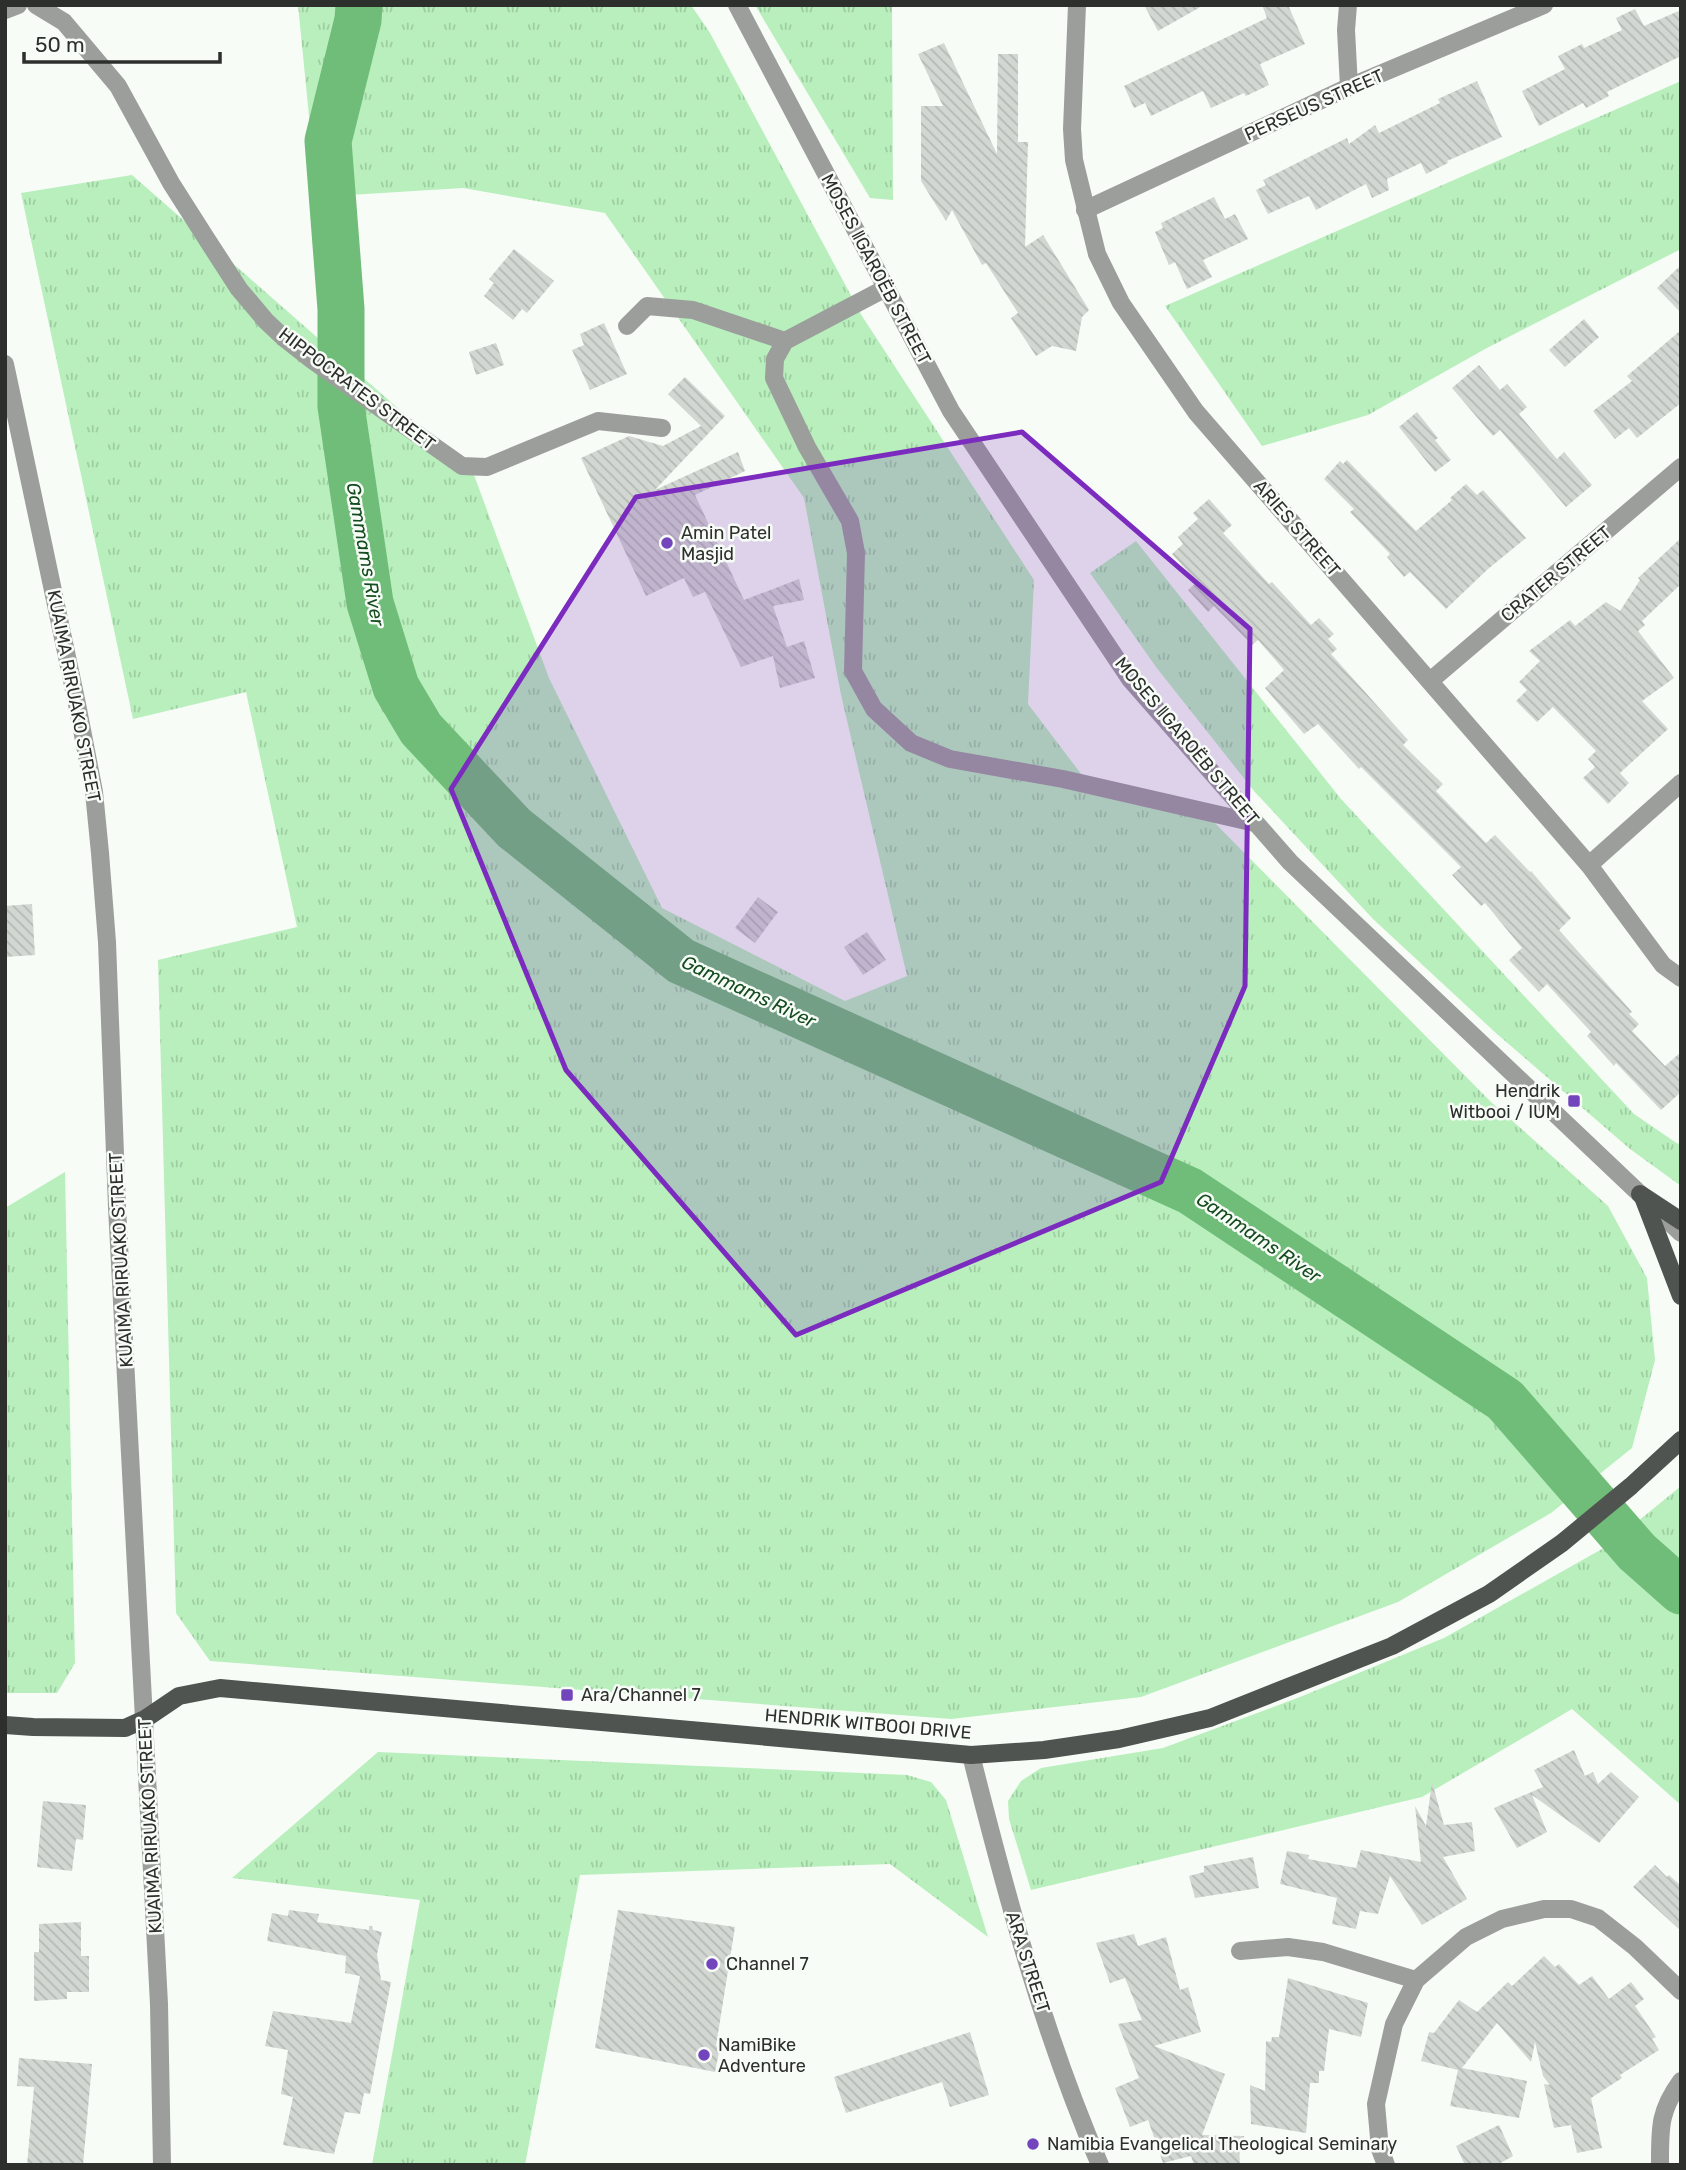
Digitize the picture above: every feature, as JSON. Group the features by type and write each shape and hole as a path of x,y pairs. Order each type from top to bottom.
{"main road":[{"path":"1640,1195 1681,1221"},
{"path":"1640,1195 1681,1296"},
{"name":"HENDRIK WITBOOI DRIVE","path":"5,1725 125,1728 145,1719 179,1696 219,1688 971,1755 1044,1750 1119,1739 1210,1718 1392,1646 1489,1594 1562,1543 1631,1486 1677,1443"}],"street":[{"path":"5,10 18,5"},
{"name":"HIPPOCRATES STREET","path":"36,5 64,22 118,86 171,183 239,289 284,338 462,466 487,467 598,421 663,428"},
{"name":"MOSES ǁGAROËB STREET","path":"737,5 951,411 1130,679 1290,862 1681,1233"},
{"name":"ARIES STREET","path":"1076,5 1072,129 1074,160 1097,254 1121,303 1196,412 1589,865 1663,965 1681,978"},
{"path":"1348,5 1346,30 1349,87"},
{"name":"PERSEUS STREET","path":"1085,210 1349,87 1544,5"},
{"path":"886,288 785,341 775,359 774,378 807,447 850,521 856,553 853,671 874,709 911,743 950,759 1063,779 1255,823"},
{"path":"627,326 647,306 693,310 785,341"},
{"name":"KUAIMA RIRUAKO STREET","path":"5,364 94,792 107,942 117,1207 159,2004 163,2165"},
{"name":"CRATER STREET","path":"1430,681 1681,467"},
{"path":"1589,865 1681,783"},
{"name":"ARA STREET","path":"971,1755 1006,1895 1074,2104 1100,2165"},
{"path":"1386,2165 1380,2149 1376,2104 1394,2024 1416,1980 1466,1937 1502,1919 1544,1909 1572,1909 1598,1918 1635,1947 1681,1991"},
{"path":"1240,1951 1288,1947 1323,1952 1416,1980"},
{"path":"1661,2165 1660,2135 1666,2101 1681,2081"}],"highlighted area":[{"path":"1022,432 1250,629 1245,986 1161,1182 796,1335 566,1070 451,789 636,497"}],"green space":[{"path":"298,5 691,5 710,33 862,316 1034,580 1028,704 1085,779 1200,808 1491,1102 1608,1206 1647,1278 1655,1360 1632,1448 1551,1513 1398,1602 1141,1697 951,1719 210,1661 176,1613 158,960 297,927 246,692 133,719 21,193 132,175 474,475 549,678 662,908 845,1001 907,976 841,695 804,498 605,213 463,188 317,197"},
{"path":"755,5 892,5 893,200 870,198"},
{"path":"1681,81 1681,249 1485,349 1368,415 1262,446 1165,306"},
{"path":"1136,541 1341,799 1634,1114 1678,1144 1681,1139 1681,1186 1630,1149 1497,1034 1373,919 1254,791 1156,667 1090,573"},
{"path":"65,1172 75,1663 57,1693 5,1693 5,1208"},
{"path":"1681,1486 1681,1805 1572,1709 1422,1797 1031,1890 1009,1819 1008,1801 1021,1781 1041,1768 1163,1748 1300,1697 1444,1638 1609,1545"},
{"path":"378,1752 907,1775 931,1782 946,1800 988,1937 890,1864 580,1875 525,2165 372,2165 420,1900 232,1878"}],"building":[{"path":"1144,5 1204,5 1158,31"},
{"path":"1262,5 1288,5 1305,44 1260,64 1269,85 1211,108 1203,91 1151,116 1145,103 1134,108 1124,86 1267,18"},
{"path":"1635,9 1644,26 1681,10 1681,56 1607,92 1609,96 1586,108 1583,103 1539,126 1522,91 1565,69 1558,56 1582,44 1584,48 1622,30 1616,18"},
{"path":"944,43 997,154 998,54 1018,54 1018,142 1028,142 1025,247 1043,235 1089,310 1082,317 1076,351 1052,346 1036,356 1011,318 1018,313 986,263 982,265 952,210 946,221 921,181 921,106 943,106 918,54"},
{"path":"1477,81 1502,137 1447,161 1448,163 1426,174 1421,163 1387,179 1389,190 1372,198 1366,184 1316,210 1309,196 1268,214 1256,190 1266,185 1263,180 1347,138 1349,144 1375,125 1379,133 1440,103 1438,99"},
{"path":"1214,197 1225,219 1235,214 1248,239 1203,260 1212,277 1187,289 1175,262 1169,265 1155,232 1163,228 1161,223"},
{"path":"514,249 554,281 527,313 522,309 513,320 484,296 494,283 489,279"},
{"path":"1681,265 1681,313 1657,288"},
{"path":"1584,319 1599,337 1565,367 1549,350"},
{"path":"604,323 627,374 590,390 572,350 584,345 580,334"},
{"path":"1681,330 1681,403 1637,438 1629,428 1615,439 1593,411 1632,381 1627,376"},
{"path":"496,343 504,365 476,375 469,352"},
{"path":"1479,365 1500,390 1507,384 1527,407 1519,414 1557,459 1564,452 1592,485 1566,507 1500,430 1493,436 1452,388"},
{"path":"685,377 725,416 655,490 738,452 745,471 695,495 744,600 799,579 804,600 773,606 787,647 804,641 815,678 780,688 773,656 741,667 705,592 693,597 684,578 646,596 581,458 629,436 663,446 701,426 668,394"},
{"path":"1417,412 1438,438 1435,440 1451,460 1435,472 1399,427"},
{"path":"1347,460 1416,531 1466,484 1477,495 1483,490 1526,538 1446,609 1410,572 1404,577 1387,557 1390,554 1350,512 1354,509 1324,479 1340,461 1343,464"},
{"path":"1209,499 1232,525 1223,533 1269,584 1272,582 1311,625 1319,618 1334,634 1328,639 1337,649 1331,654 1408,740 1403,745 1443,784 1436,791 1486,843 1495,835 1531,871 1571,918 1559,930 1632,1012 1629,1014 1639,1024 1632,1031 1665,1066 1681,1052 1681,1092 1661,1110 1616,1063 1614,1066 1587,1036 1591,1032 1547,984 1539,992 1509,960 1522,948 1485,903 1481,906 1452,875 1461,867 1361,767 1359,769 1318,724 1304,734 1265,688 1284,670 1258,640 1252,645 1214,606 1208,612 1188,590 1197,582 1172,554 1183,544 1178,537 1198,519 1193,513"},
{"path":"1681,538 1681,584 1642,621 1645,625 1638,631 1674,678 1642,701 1668,729 1620,773 1629,783 1608,804 1583,778 1595,767 1588,759 1596,751 1553,707 1537,722 1516,701 1527,690 1519,682 1540,661 1529,651 1570,620 1575,626 1606,602 1620,611 1640,580 1638,578"},
{"path":"758,897 778,912 755,943 735,928"},
{"path":"32,904 35,955 5,957 5,906"},
{"path":"867,932 886,960 863,975 844,947"},
{"path":"1574,1750 1585,1776 1593,1772 1598,1784 1611,1772 1639,1797 1599,1843 1532,1795 1547,1832 1517,1848 1494,1808 1543,1787 1534,1770"},
{"path":"1432,1782 1444,1825 1472,1822 1475,1851 1443,1857 1467,1899 1422,1925 1390,1876 1378,1914 1360,1911 1356,1929 1332,1924 1337,1898 1280,1884 1287,1851 1309,1855 1308,1859 1356,1868 1361,1850 1421,1862 1415,1806 1426,1826"},
{"path":"43,1801 86,1805 83,1840 76,1839 72,1871 37,1867"},
{"path":"1253,1857 1259,1888 1195,1898 1189,1876 1204,1872 1204,1866"},
{"path":"1655,1865 1681,1886 1681,1931 1633,1887"},
{"path":"289,1910 319,1914 317,1922 369,1930 369,1926 372,1926 373,1930 382,1932 377,1954 381,1980 391,1982 370,2094 364,2093 360,2114 345,2112 334,2154 283,2145 293,2097 281,2094 288,2050 265,2046 273,2011 351,2023 360,1976 345,1973 346,1956 267,1941 272,1913 288,1916"},
{"path":"618,1910 735,1927 716,2046 720,2047 715,2072 595,2048"},
{"path":"81,1922 81,1956 89,1956 89,1992 67,1992 67,1999 34,2001 34,1952 39,1952 39,1924"},
{"path":"1134,1934 1138,1946 1166,1937 1180,1990 1188,1987 1201,2032 1154,2046 1225,2074 1202,2135 1244,2136 1245,2142 1239,2144 1240,2165 1194,2165 1191,2156 1163,2163 1148,2120 1130,2127 1115,2088 1139,2078 1118,2024 1142,2020 1125,1978 1110,1983 1096,1943"},
{"path":"1544,1956 1555,1967 1559,1964 1579,1985 1592,1976 1609,1999 1631,1982 1644,1999 1635,2006 1656,2037 1652,2039 1659,2050 1591,2098 1602,2148 1577,2153 1571,2125 1554,2128 1544,2084 1550,2085 1543,2076 1535,2042 1531,2062 1497,2023 1462,2068 1527,2081 1519,2118 1450,2106 1458,2070 1421,2061 1429,2032 1434,2033 1459,2000 1477,2012 1508,1982 1512,1986"},
{"path":"1288,1978 1368,2003 1361,2037 1329,2029 1324,2071 1319,2071 1319,2083 1310,2083 1306,2133 1251,2124 1250,2085 1265,2091 1266,2041 1271,2042 1272,2037 1279,2037"},
{"path":"970,2032 989,2095 950,2107 942,2082 846,2113 834,2077"},
{"path":"19,2058 92,2064 83,2165 27,2165 34,2087 17,2086"},
{"path":"1499,2125 1513,2156 1497,2165 1465,2165 1456,2146"}],"waterway":[{"name":"Gammams River","path":"359,5 358,20 328,141 341,309 341,406 370,603 396,687 421,729 514,828 681,961 1190,1191 1505,1400 1637,1552 1681,1591"}],"place":[{"name":"Amin Patel Masjid","path":"667,543"},
{"name":"Hendrik Witbooi / IUM","path":"1574,1101"},
{"name":"Ara/Channel 7","path":"567,1695"},
{"name":"Channel 7","path":"712,1964"},
{"name":"NamiBike Adventure","path":"704,2055"},
{"name":"Namibia Evangelical Theological Seminary","path":"1033,2144"}]}
